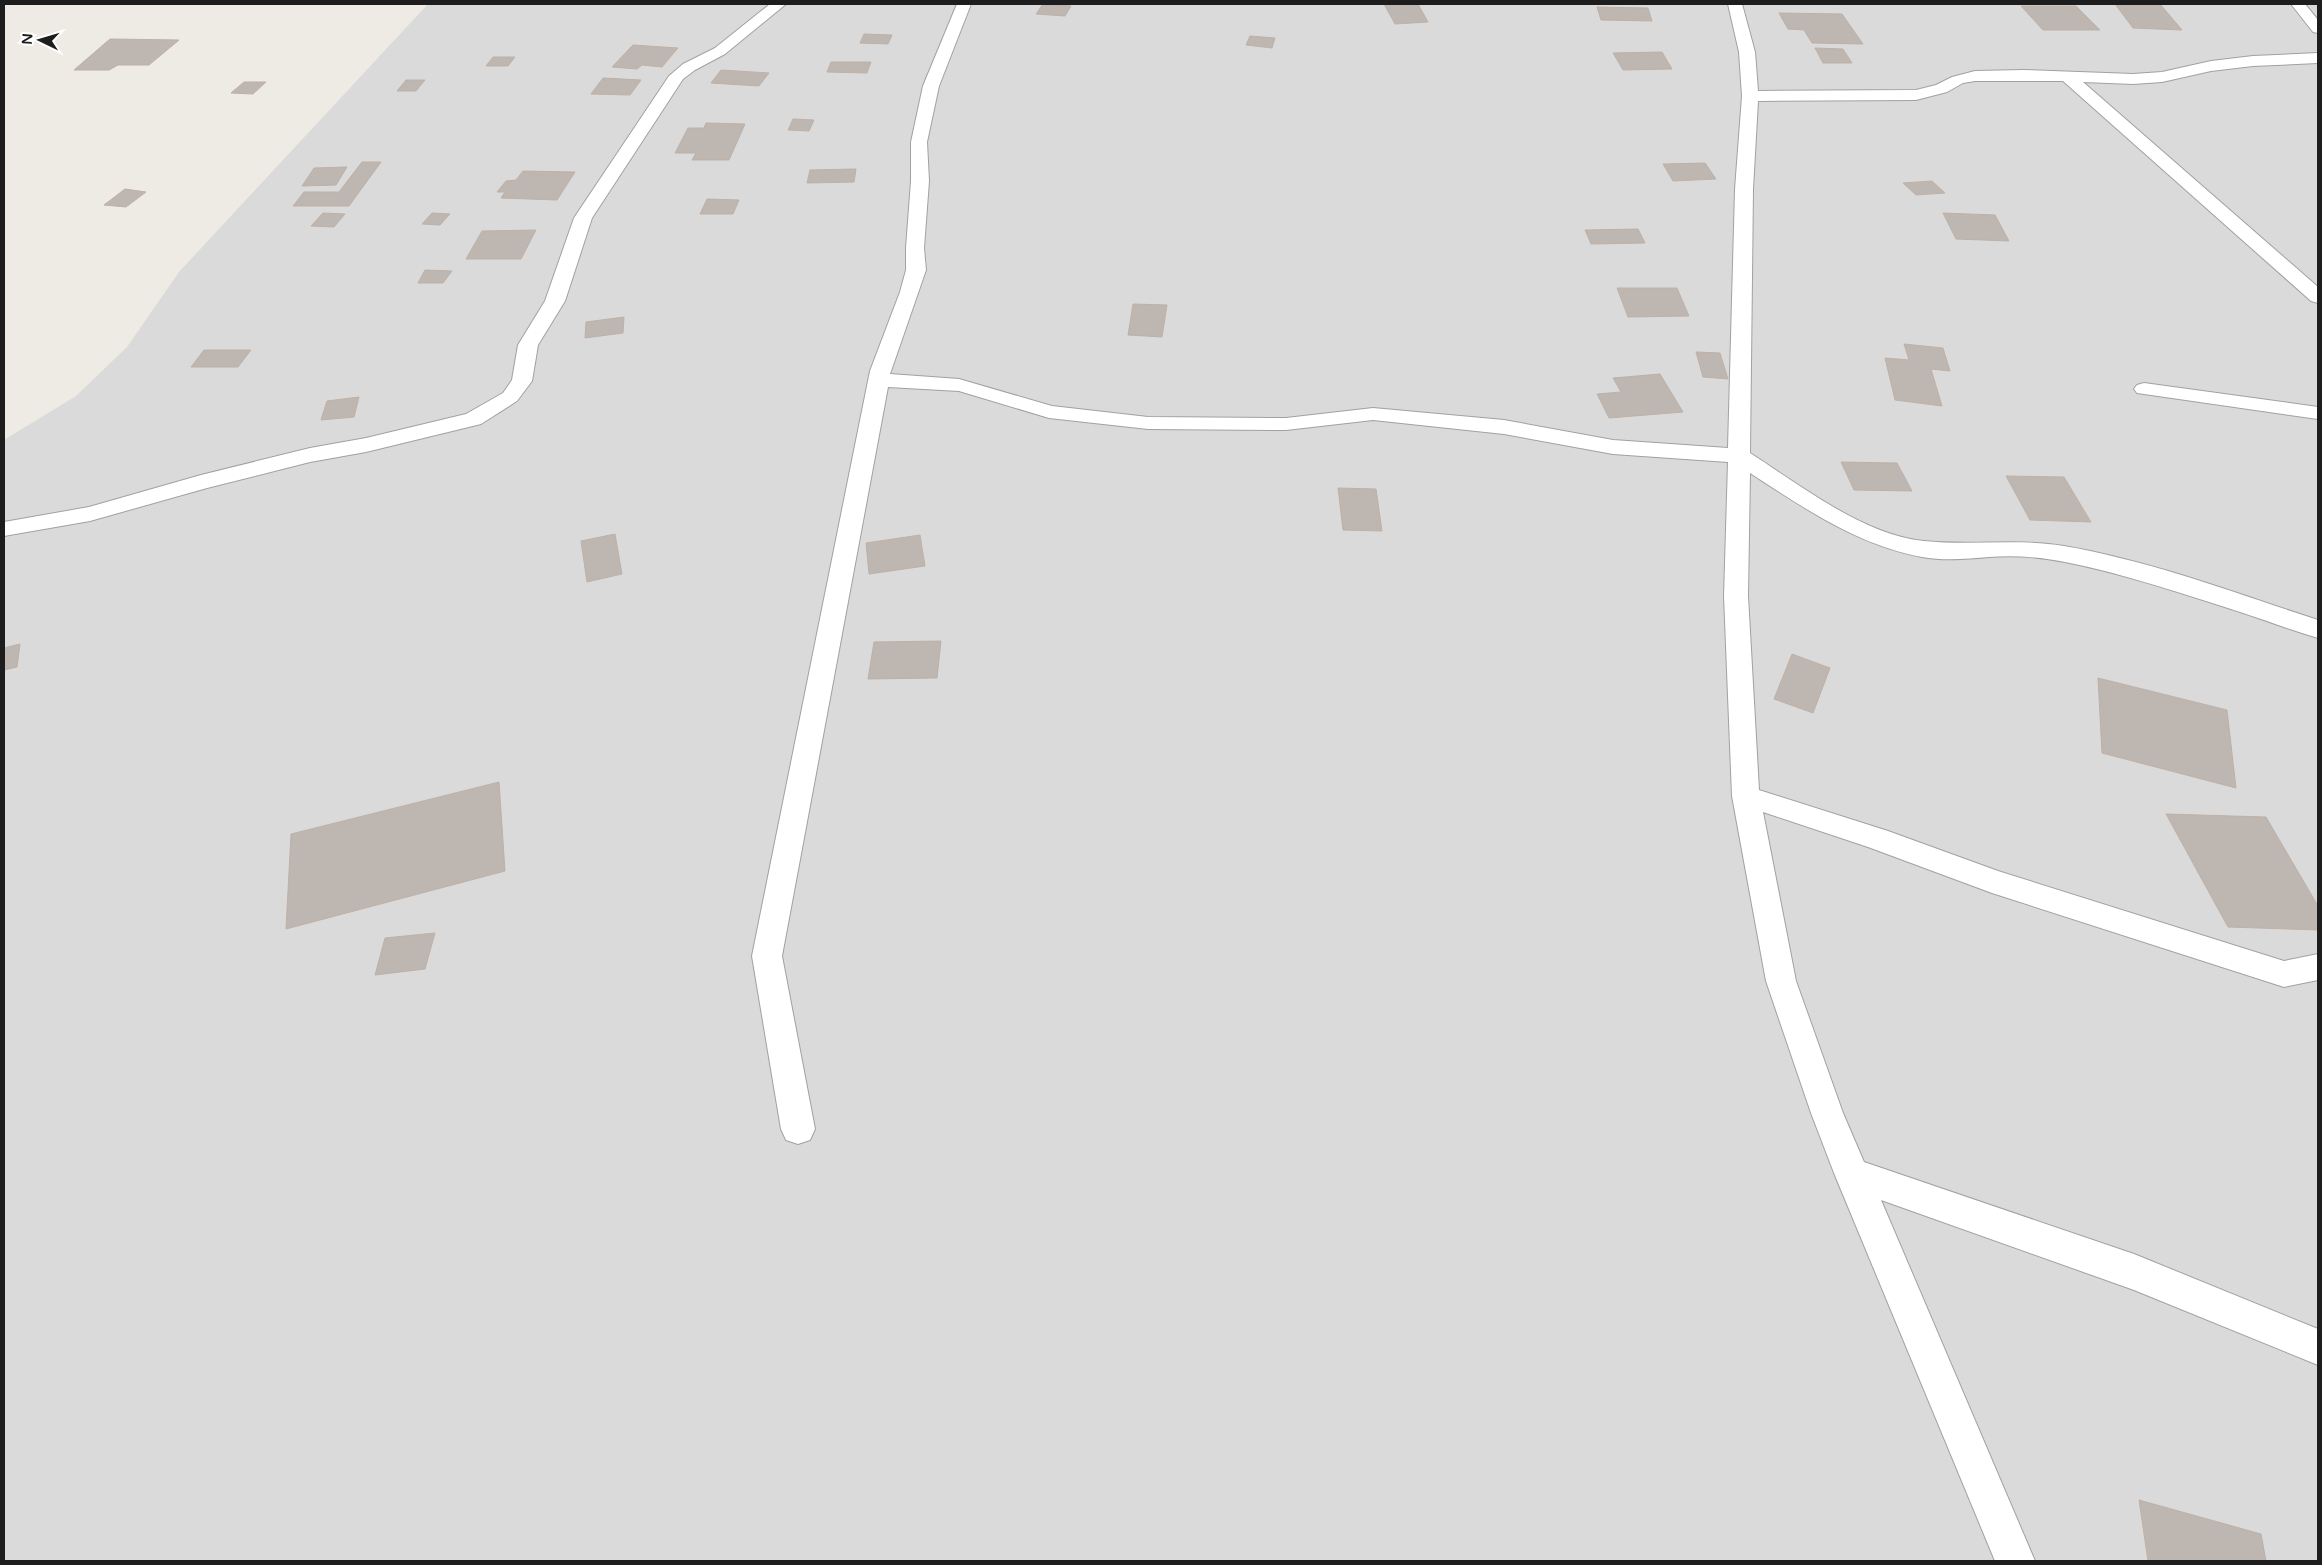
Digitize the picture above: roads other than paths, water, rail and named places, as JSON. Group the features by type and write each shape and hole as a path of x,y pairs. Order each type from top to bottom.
{"street":[{"path":"4,529 90,514 201,482 310,455 366,445 473,419 510,397 522,381 528,345 555,301 583,218 603,185 677,76 689,66 720,51 779,4"},
{"path":"798,1129 767,956 879,378 916,270 915,248 920,181 919,142 931,86 964,4"},
{"path":"1735,4 1747,52 1750,96 1744,189 1736,596 1746,796 1781,981 1827,1113 2015,1561"},
{"path":"2298,4 2318,29"},
{"path":"1750,96 1916,94 1941,89 1958,80 1976,76 2067,76 2133,79 2162,77 2211,66 2253,61 2318,58"},
{"path":"2067,76 2318,297"},
{"path":"879,378 889,382 959,386 984,391 1050,412 1148,424 1286,424 1373,414 1504,427 1613,447 1738,456 1818,507 1860,530 1891,541 1922,549 1965,552 1991,549 2031,550 2064,554 2159,577 2318,628"},
{"path":"2144,389 2318,413"},
{"path":"1746,796 1878,839 1992,881 2284,974 2318,967"},
{"path":"1851,1173 2134,1272 2318,1347"}]}
